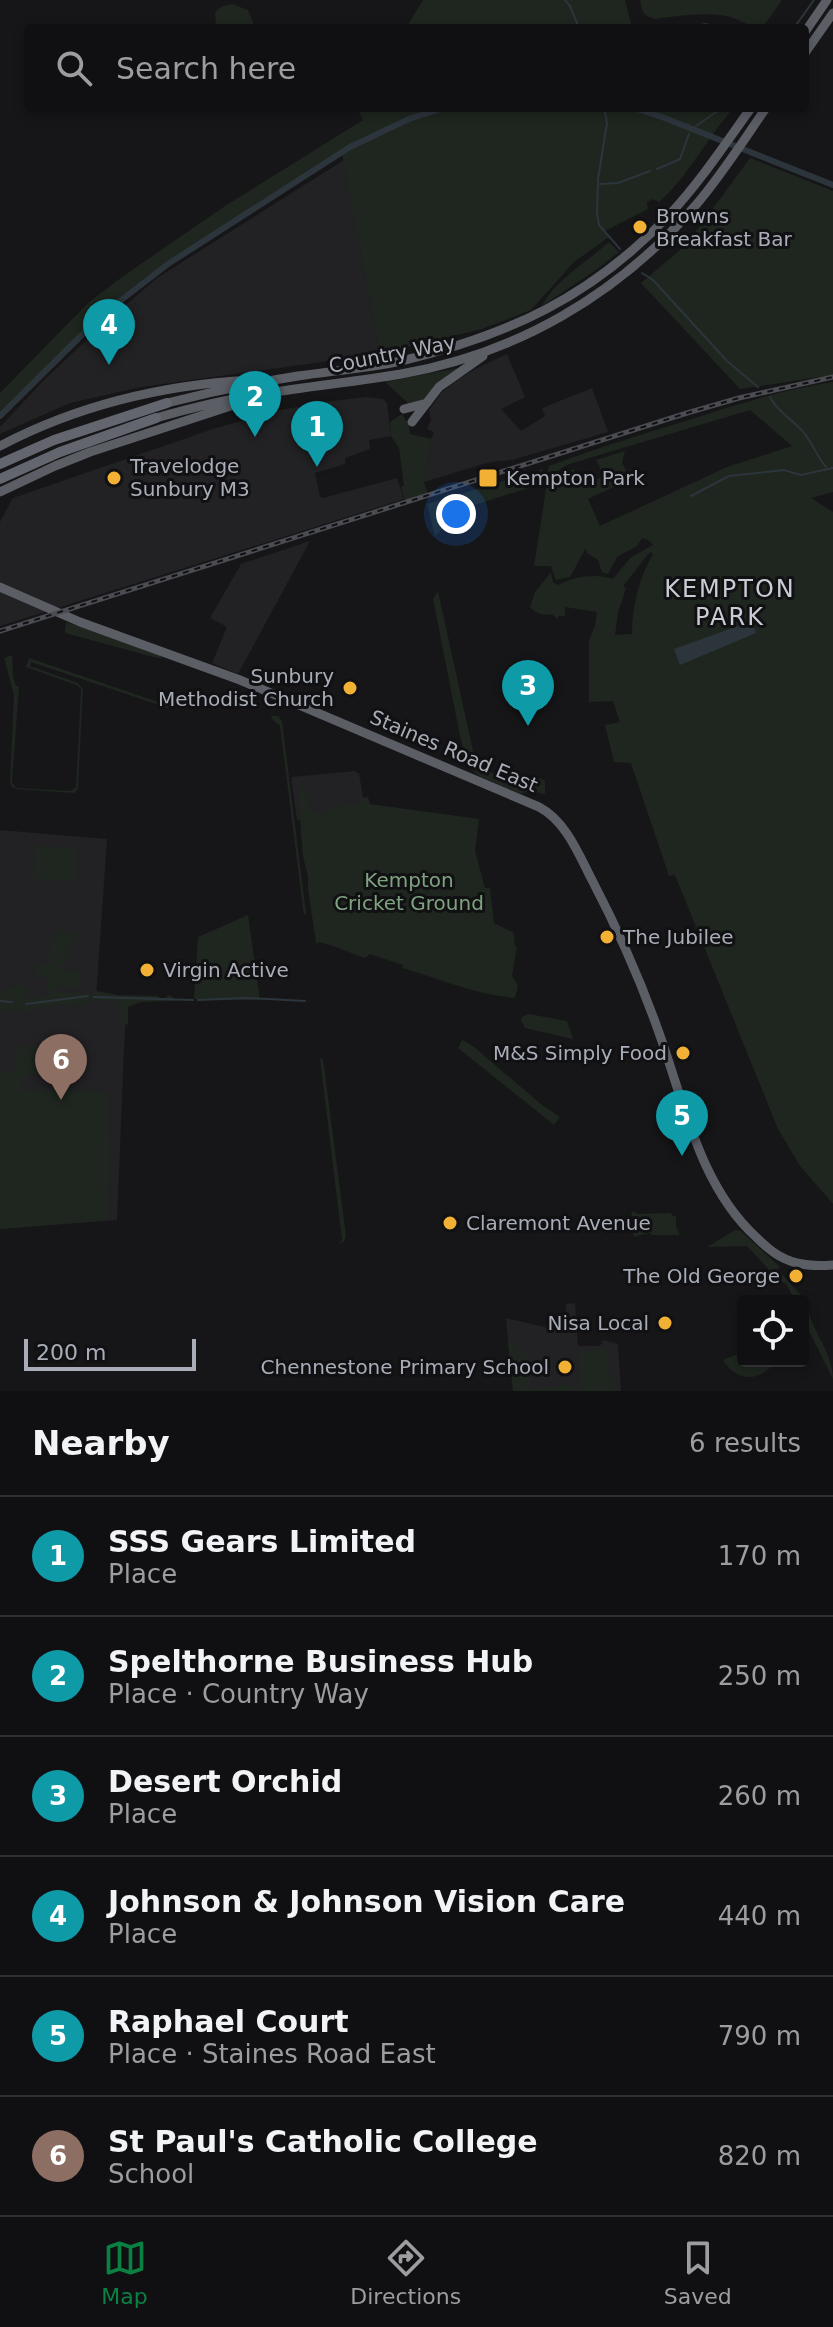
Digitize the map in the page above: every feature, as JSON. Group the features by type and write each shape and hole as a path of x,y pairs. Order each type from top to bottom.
{"highway":[{"path":"809,26 827,0"},
{"path":"809,47 833,14"},
{"name":"Country Way","path":"295,377 410,358 493,333 551,308 596,279 668,216 748,112"},
{"name":"Country Way","path":"263,394 445,365 492,350 553,322 629,271 696,205 763,112"},
{"path":"412,422 439,387 492,350"},
{"path":"0,464 54,440 167,403 295,377"},
{"path":"0,446 70,414 139,395 219,382 295,377"},
{"path":"0,479 60,452 156,418 263,394"},
{"path":"0,492 90,452 263,394"},
{"path":"404,409 427,403"},
{"name":"Staines Road East","path":"0,587 80,622 240,680 550,813 577,851 630,961 655,1021 703,1157 727,1207 777,1255 795,1263 833,1265"}],"shaded area":[{"path":"344,160 380,354 141,387 70,403 0,434 0,427 43,381 157,278"},
{"path":"507,354 525,397 501,409 521,431 545,416 542,408 592,388 608,432 424,482 434,432 427,429 431,420 429,410 443,391 459,379"},
{"path":"367,397 383,399 387,403 391,436 369,440 370,449 345,458 345,464 315,473 320,497 397,478 404,499 0,626 0,522 13,498 271,412"},
{"path":"310,541 238,674 212,663 227,627 210,618 241,564"},
{"path":"752,621 756,633 680,665 674,649"},
{"path":"355,771 359,774 365,808 297,820 291,777"},
{"path":"0,830 107,839 96,998 126,1001 117,1220 0,1229"},
{"name":"Chennestone Primary School","path":"575,1303 578,1346 600,1346 603,1340 618,1344 621,1391 513,1391 506,1318 565,1332 566,1304"}],"green space":[{"path":"423,0 625,0 631,24 408,24"},
{"path":"640,0 782,0 765,24 748,24 717,15 655,19 648,16"},
{"path":"232,4 248,10 253,24 216,24 215,12"},
{"path":"359,112 647,112 653,116 653,112 731,112 670,192 659,202 653,199 647,202 648,209 605,231 609,237 574,262 531,310 482,329 375,358 379,349 342,153 134,288 65,349 0,416 0,393 89,302 225,206 363,120"},
{"path":"750,158 833,191 833,375 740,389 641,283 686,245"},
{"path":"609,242 619,252 542,306 563,280"},
{"path":"458,368 424,401 409,404 385,382"},
{"path":"833,382 833,492 811,498 833,512 833,1204 800,1166 778,1129 675,875 669,876 631,763 614,762 605,725 620,722 613,701 589,702 589,640 597,612 565,607 565,616 557,619 552,614 540,614 530,607 535,592 551,572 553,582 558,585 585,576 613,579 630,558 653,545 642,538 637,546 617,557 608,574 602,572 598,560 587,553 586,548 570,577 556,580 551,566 534,566 547,483 574,469 583,485 604,476 596,460 625,451 622,463 631,479 588,499 600,526 727,467 792,446 750,410 566,465 546,480 549,466 729,407","holes":["650,552 653,554 637,592 632,634 615,635 626,588 623,586"]},
{"path":"402,414 409,425 410,434 431,439 424,482 428,494 406,503 401,487 404,486 399,448 391,436 390,422"},
{"path":"543,469 538,485 462,509 451,516 435,536 427,504"},
{"path":"438,591 475,760 502,777 540,778 545,781 545,794 530,791 520,794 479,776 468,766 433,599"},
{"path":"66,622 162,655 161,659 65,633"},
{"path":"12,655 13,677 16,686 19,686 12,782 16,788 70,791 76,788 81,689 26,667 29,658 170,706 180,702 191,675 179,705 168,708 31,662 30,666 78,683 83,689 78,789 74,793 16,789 10,782 14,695 4,658"},
{"path":"271,716 278,716 282,721 304,916 280,726"},
{"name":"Kempton Cricket Ground","path":"297,785 306,787 309,807 313,812 323,812 323,815 328,814 328,809 340,807 343,803 361,804 362,798 368,797 370,804 479,819 475,851 485,888 490,888 494,923 514,933 517,947 512,976 518,986 515,998 459,986 370,954 365,958 316,943 303,856"},
{"path":"35,846 77,848 75,881 33,879"},
{"path":"248,915 260,1000 194,999 198,937"},
{"path":"60,931 74,935 72,945 64,953 68,955 68,963 60,963 58,968 68,972 78,971 82,978 78,989 55,986 55,992 92,994 97,991 160,998 168,995 174,1001 141,1002 128,1007 128,1024 122,1026 119,1022 119,1002 91,999 83,1004 43,1007 30,1012 0,1010 0,995 18,984 29,987 29,992 22,998 24,1001 29,996 37,998 49,993 46,988 50,979 37,977 36,970 40,965 48,965 50,945"},
{"path":"529,1014 567,1021 573,1039 525,1028 521,1020"},
{"path":"462,1040 560,1117 554,1125 458,1048"},
{"path":"18,1046 61,1049 58,1077 22,1074 21,1090 108,1092 108,1220 0,1229 0,1072 14,1073"},
{"path":"320,1058 323,1059 346,1236 344,1242 339,1243 342,1240"},
{"path":"633,1211 637,1214 671,1213 676,1216 680,1235 649,1233 634,1237 631,1225"},
{"path":"735,1230 741,1231 780,1267 773,1274 747,1246 707,1247"},
{"path":"780,1272 800,1295 792,1295 787,1285 775,1276"},
{"path":"809,1314 829,1359 833,1379 809,1331"},
{"path":"513,1341 516,1351 522,1351 527,1356 530,1388 564,1384 573,1387 573,1391 513,1391 508,1343"},
{"path":"609,1350 611,1391 581,1391 578,1351"},
{"path":"737,1354 737,1367 771,1367 756,1376 742,1376 723,1360"}],"waterway":[{"path":"565,0 577,24"},
{"path":"797,24 814,0"},
{"path":"0,416 102,315 168,264 350,147 431,112"},
{"path":"605,112 607,123 598,179 597,214 599,225 620,249"},
{"path":"646,112 833,185"},
{"path":"696,126 716,112"},
{"path":"657,169 680,159 689,134"},
{"path":"600,184 618,183 650,171"},
{"path":"642,273 653,280 727,361 758,387"},
{"path":"770,397 777,408 805,434 826,467"},
{"path":"691,496 729,476 784,470 801,475 833,468"},
{"path":"26,1004 88,996"},
{"path":"94,997 193,1000"},
{"path":"198,1000 247,998 305,1001"},
{"path":"0,1001 12,1002"}],"railway":[{"path":"0,631 687,413 833,377"}],"place":[{"name":"Browns Breakfast Bar","path":"640,227"},
{"name":"Johnson & Johnson Vision Care","path":"109,365"},
{"name":"Spelthorne Business Hub","path":"255,437"},
{"name":"SSS Gears Limited","path":"317,467"},
{"name":"Travelodge Sunbury M3","path":"114,478"},
{"name":"Kempton Park","path":"488,478"},
{"name":"Sunbury Methodist Church","path":"350,688"},
{"name":"Desert Orchid","path":"528,726"},
{"name":"The Jubilee","path":"607,937"},
{"name":"Virgin Active","path":"147,970"},
{"name":"M&S Simply Food","path":"683,1053"},
{"name":"St Paul's Catholic College","path":"61,1100"},
{"name":"Raphael Court","path":"682,1156"},
{"name":"Claremont Avenue","path":"450,1223"},
{"name":"The Old George","path":"796,1276"},
{"name":"Nisa Local","path":"665,1323"},
{"name":"Chennestone Primary School","path":"565,1367"}],"district":[{"name":"KEMPTON PARK","path":"730,603"}]}
